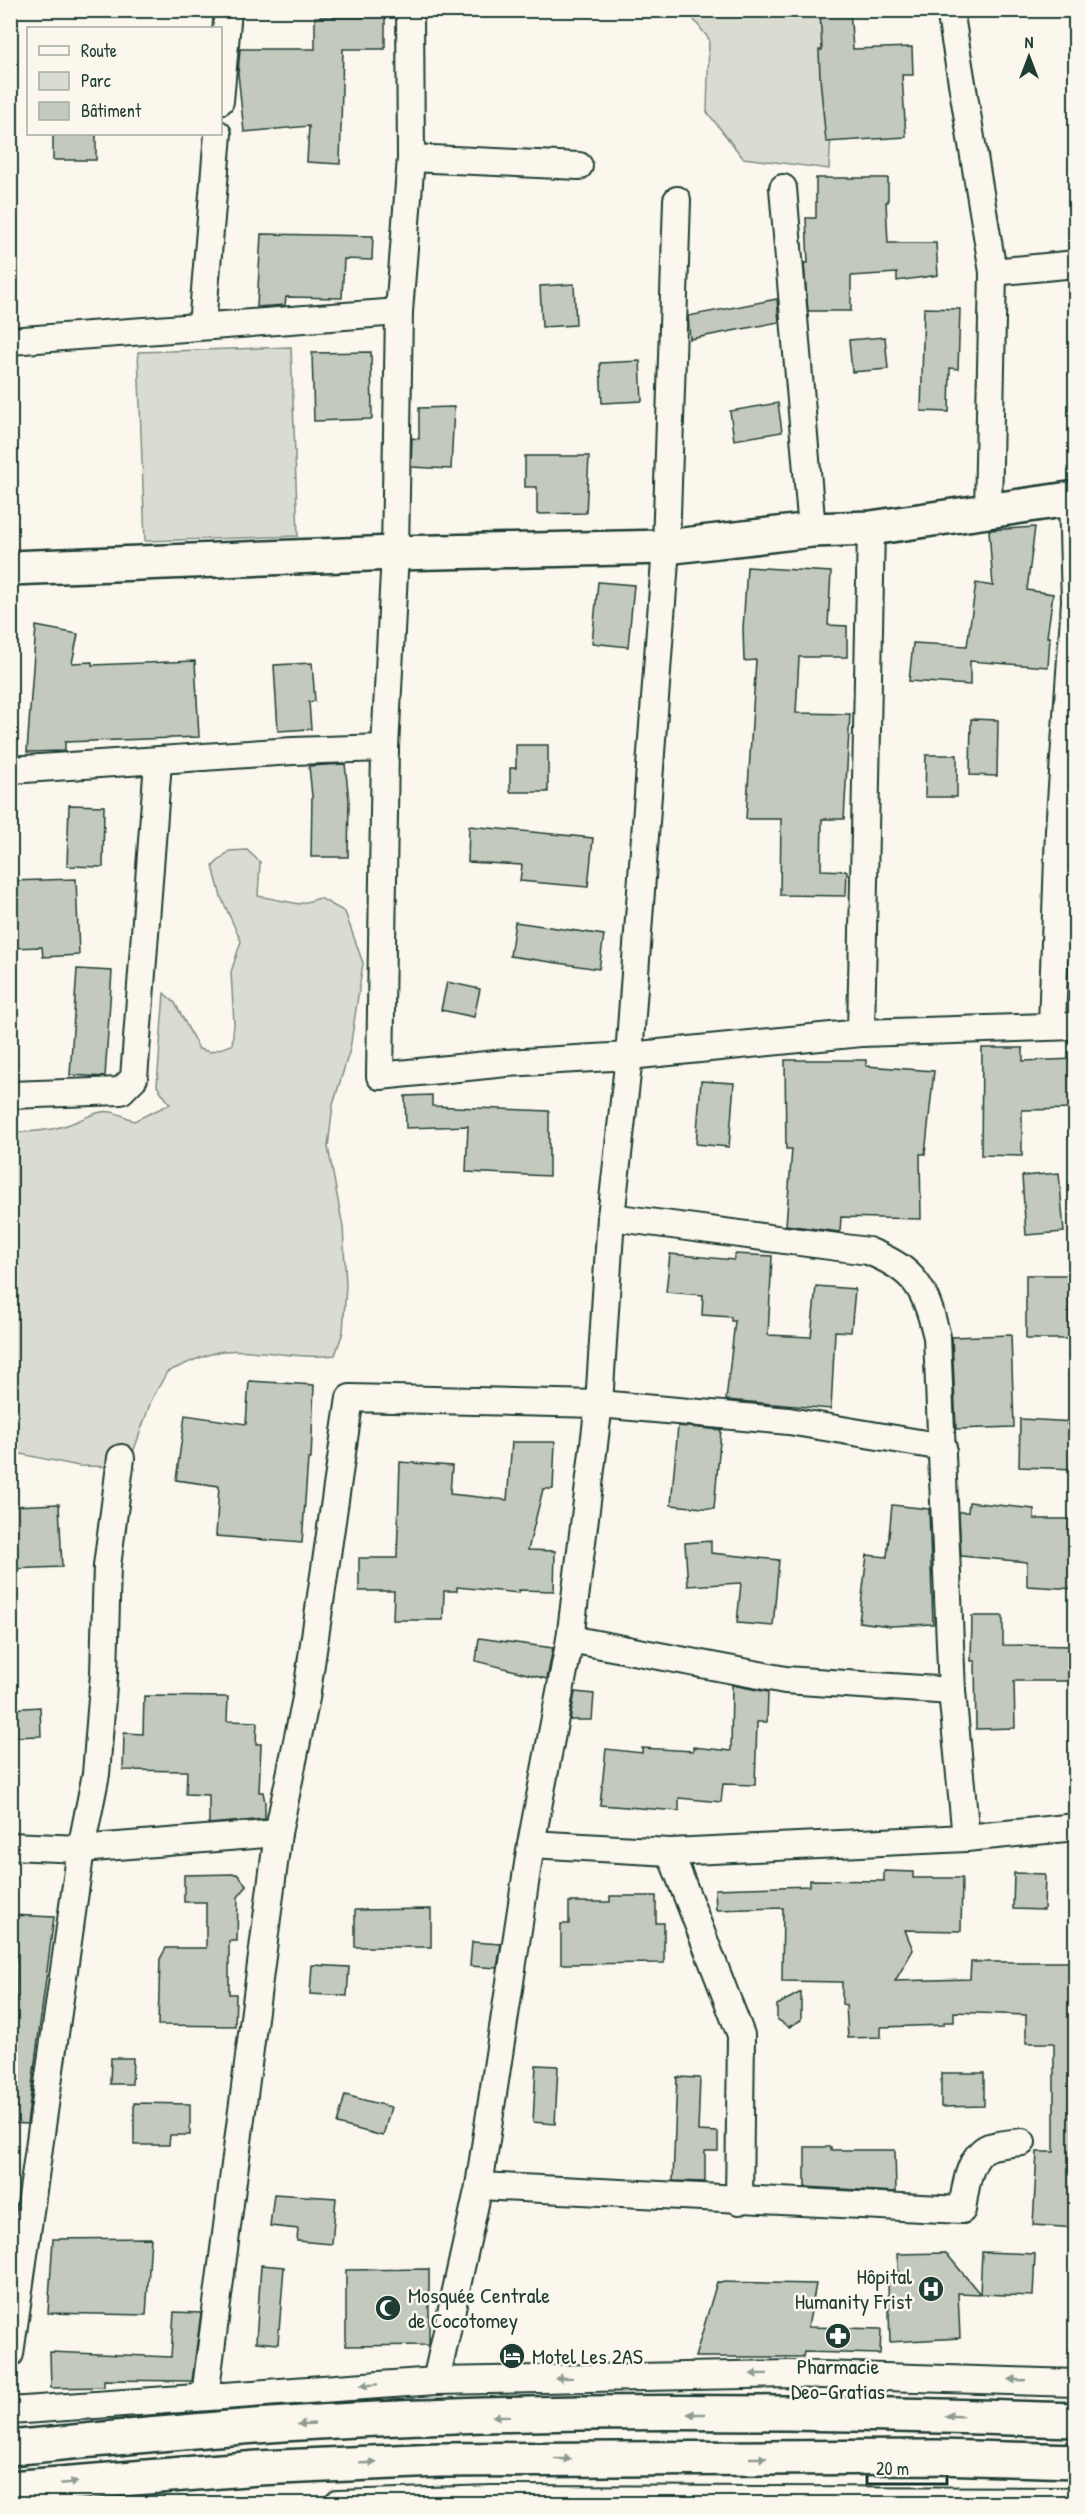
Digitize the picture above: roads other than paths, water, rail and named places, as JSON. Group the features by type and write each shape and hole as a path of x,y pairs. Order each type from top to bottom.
{"main road":[{"path":"10,568 395,553 666,547 812,530 871,528 1074,498"},
{"path":"10,2448 257,2426 442,2417 800,2414 1076,2420"},
{"path":"10,2488 258,2468 439,2460 938,2457 1076,2461"}],"street":[{"path":"222,78 228,10"},
{"path":"410,10 411,158 399,312 395,553 385,748 380,1076 506,1063 629,1056 861,1033 1064,1026 1067,829 1075,601 1074,498"},
{"path":"950,10 993,272 988,510"},
{"path":"202,326 218,135"},
{"path":"411,158 579,166"},
{"path":"783,188 812,530"},
{"path":"436,2380 479,2186 531,1845 570,1639 599,1404 611,1217 629,1056 666,547 677,200"},
{"path":"993,272 1076,264"},
{"path":"10,341 399,312"},
{"path":"861,1033 871,528"},
{"path":"10,770 158,762 293,750 385,748"},
{"path":"10,1095 122,1091 134,1078 158,762"},
{"path":"611,1217 868,1251 896,1262 920,1287 938,1337 952,1691 966,1838"},
{"path":"205,2396 278,1833 306,1698 350,1398 599,1404 789,1421 943,1447"},
{"path":"10,2354 81,1849 96,1774 104,1673 107,1566 121,1458"},
{"path":"570,1639 785,1680 952,1691"},
{"path":"531,1845 670,1852 966,1838 1076,1827"},
{"path":"10,1846 81,1849 278,1833"},
{"path":"670,1852 741,2035 740,2200"},
{"path":"479,2186 962,2210 967,2178 979,2156 988,2148 1022,2142"},
{"path":"10,2410 436,2380 790,2374 1076,2383"},
{"path":"338,2504 492,2501 1076,2501"}],"place":[{"name":"Hôpital Humanity Frist","path":"931,2289"},
{"name":"Mosquée Centrale de Cocotomey","path":"388,2308"},
{"name":"Pharmacie Deo-Gratias","path":"838,2336"},
{"name":"Motel Les 2AS","path":"512,2356"}]}
